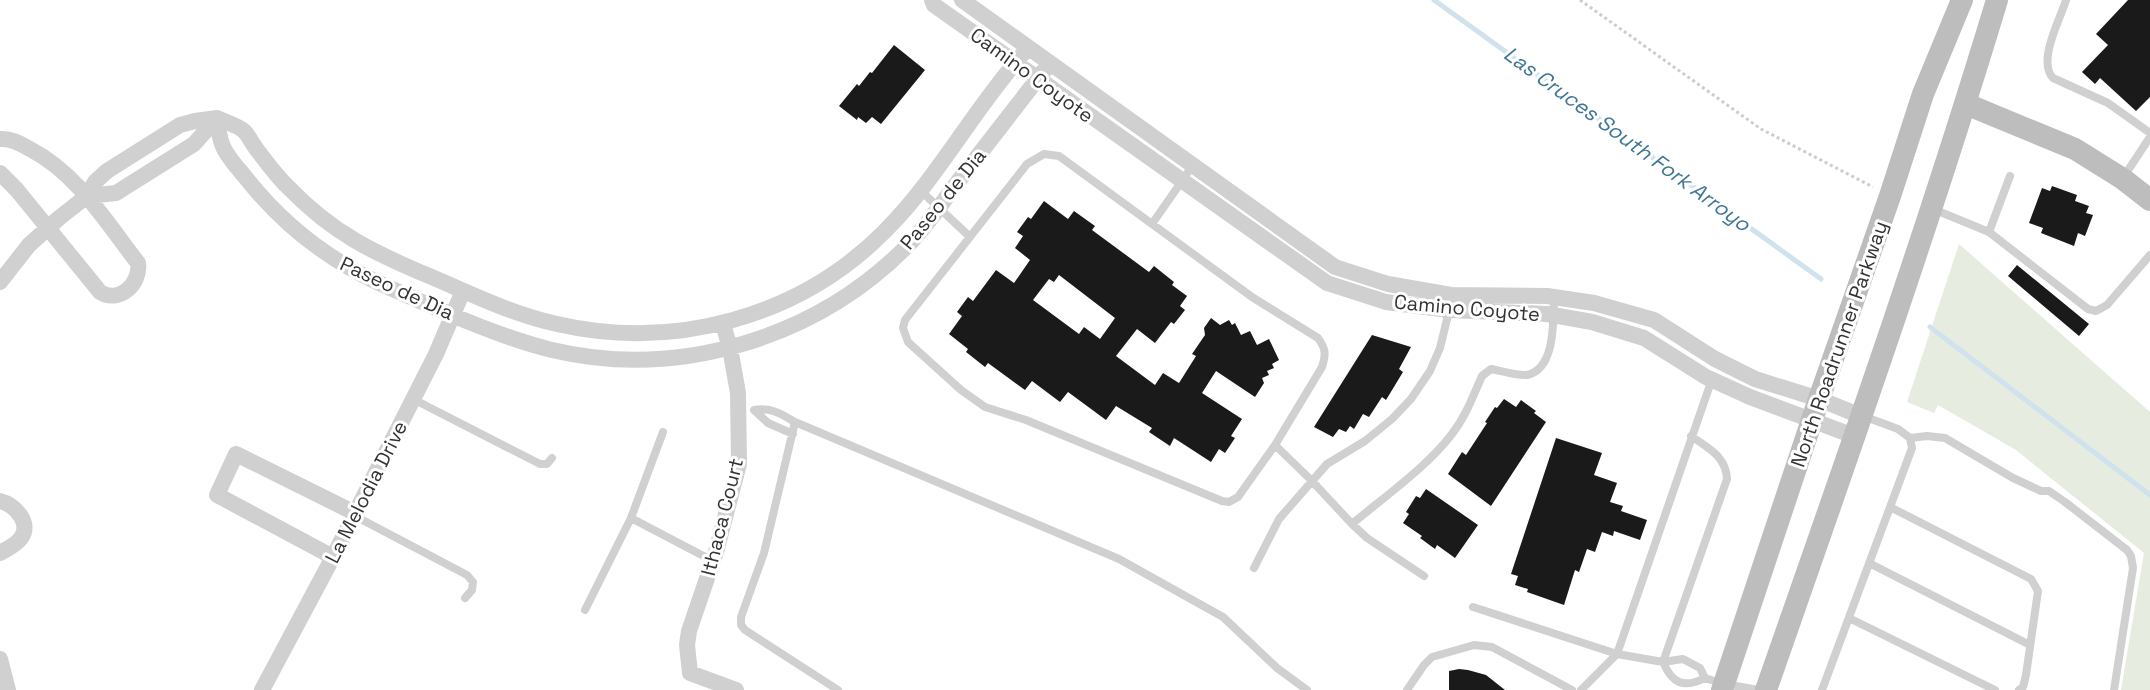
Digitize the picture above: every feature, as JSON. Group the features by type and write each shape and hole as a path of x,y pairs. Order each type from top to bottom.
{"main road":[{"name":"North Roadrunner Parkway","path":"1717,684 1820,399 1923,94 1962,0"},
{"path":"1766,690 1966,104 1997,0"},
{"path":"1966,104 2075,149 2123,179 2150,200"}],"street":[{"name":"Camino Coyote","path":"932,0 934,5 1037,79 1327,283 1386,302 1450,302 1554,297 1594,303 1654,320 1715,359 1755,380 1820,399 1858,426"},
{"name":"Camino Coyote","path":"962,0 1335,267 1450,302 1592,322 1644,338 1712,380 1812,421 1858,426"},
{"name":"Paseo de Dia","path":"217,118 244,131 263,159 287,187 308,206 339,230 387,258 463,291 543,320 584,329 661,333 723,324 752,314 790,298 843,267 885,231 920,190 1028,48"},
{"name":"Paseo de Dia","path":"217,118 222,144 262,197 298,231 338,261 363,276 454,315 528,343 596,357 664,358 730,348 764,338 794,325 844,297 894,259 923,228 1050,63"},
{"path":"0,282 29,245 87,196 95,182 107,171 180,126 217,118"},
{"path":"87,196 116,193 194,144 217,118"},
{"path":"0,139 8,139 21,144 64,171 87,196 138,263 136,280 117,296 110,297 99,292 10,182 0,173"},
{"name":"La Melodia Drive","path":"262,690 413,399 454,315 463,291"},
{"name":"Ithaca Court","path":"723,324 738,393 747,408 740,464 713,561 689,631 687,645 690,673 736,690"},
{"path":"333,557 217,495 236,454 354,514"},
{"path":"0,501 14,507 24,526 20,539 0,553"},
{"path":"0,659 8,690"}],"lane":[{"path":"2067,0 2049,50 2046,62 2048,73 2052,78 2108,103 2149,132 2123,179"},
{"path":"1044,154 1059,156 1252,297 1318,338 1325,347 1326,355 1322,367 1275,445 1238,497 1229,502 1222,501 1026,420 985,407 908,342 903,328 905,320 970,237 1027,164 1044,154"},
{"path":"1152,224 1193,165"},
{"path":"1989,232 2010,176"},
{"path":"920,190 970,237"},
{"path":"1930,208 1989,232 2088,309 2096,311 2107,305 2150,255"},
{"path":"1352,525 1429,459 1452,434 1467,411 1485,371 1491,369 1526,375 1544,366 1551,346 1554,297"},
{"path":"1254,568 1279,519 1311,480 1327,464 1365,441 1392,419 1411,399 1437,356 1450,302"},
{"path":"1581,690 1617,654 1712,380"},
{"path":"413,399 540,464 546,464 552,458"},
{"path":"747,408 774,410 795,422 1066,535 1119,560 1222,617 1277,668 1307,690"},
{"path":"747,408 768,423 793,434"},
{"path":"795,422 764,553 741,617 741,625 745,630 838,690"},
{"path":"1822,690 1912,448 1910,438 1898,429 1858,426"},
{"path":"585,610 631,518 663,432"},
{"path":"1691,436 1718,455 1724,466 1726,479 1664,662 1669,674 1679,682 1759,690"},
{"path":"1910,438 1927,436 1945,438 2013,478 2041,491 2049,492 2127,550 2131,556 2133,568 2114,690"},
{"path":"1275,445 1352,525 1367,538 1424,576"},
{"path":"1890,507 2031,579 2038,591 2024,687 2019,690"},
{"path":"354,514 467,575 473,582 472,590 465,598"},
{"path":"631,518 713,561"},
{"path":"1869,563 2030,645"},
{"path":"1473,607 1617,654 1664,662 1683,659 1700,668 1717,684"},
{"path":"1849,618 1995,690"},
{"path":"1407,690 1432,657 1474,645 1492,646 1572,690"}],"path":[{"path":"1580,0 1761,129 1890,196"}],"shaded area":[{"path":"1959,244 2150,412 2150,690 2121,690 2144,553 2016,450 1938,405 1934,413 1907,402"}],"building":[{"path":"2128,0 2150,0 2150,97 2136,111 2100,78 2095,84 2082,72 2108,45 2096,34"},
{"path":"894,45 925,70 881,124 872,117 866,123 858,117 857,120 839,106 857,84 859,86 870,72 872,73"},
{"path":"2052,186 2077,195 2075,201 2089,206 2086,213 2093,215 2085,236 2078,233 2074,246 2041,233 2043,228 2029,223 2042,188 2050,191"},
{"path":"1044,201 1068,219 1074,211 1095,226 1092,230 1149,272 1154,266 1174,282 1172,285 1187,296 1180,306 1185,310 1174,324 1171,322 1155,343 1137,329 1116,356 1155,385 1163,373 1179,383 1196,356 1192,354 1205,335 1204,328 1211,318 1220,325 1229,320 1232,325 1235,323 1241,335 1250,331 1257,345 1269,339 1279,360 1272,364 1274,368 1267,371 1269,375 1262,378 1264,383 1255,397 1216,371 1202,393 1242,419 1231,436 1235,438 1225,453 1219,449 1211,462 1174,438 1170,446 1149,432 1152,428 1116,406 1106,420 1068,392 1060,402 1032,381 1025,390 988,363 985,367 949,334 962,316 957,312 968,297 973,301 996,270 1014,283 1030,260 1015,248 1023,236 1017,232 1028,217 1031,219","holes":["1059,275 1115,318 1100,339 1084,327 1079,334 1033,300 1049,279 1054,282"]},
{"path":"2017,265 2089,324 2079,336 2008,276"},
{"path":"1372,335 1411,347 1399,369 1403,372 1386,400 1382,397 1369,417 1363,414 1354,429 1350,426 1346,432 1339,429 1333,437 1314,427"},
{"path":"1504,399 1516,407 1521,400 1546,422 1491,506 1448,474 1462,452 1466,455 1495,407 1497,408"},
{"path":"1556,438 1602,453 1594,475 1617,483 1610,502 1623,506 1621,511 1647,520 1640,540 1614,531 1613,536 1602,532 1595,552 1587,549 1579,572 1575,570 1564,605 1527,592 1528,589 1515,585 1518,576 1511,574"},
{"path":"1426,489 1478,525 1455,558 1437,545 1435,549 1420,538 1422,536 1403,523 1409,514 1406,512 1416,496 1420,498"},
{"path":"1459,669 1486,675 1505,690 1449,690 1449,671"}],"waterway":[{"name":"Las Cruces South Fork Arroyo","path":"1434,0 1821,279"},
{"name":"Las Cruces South Fork Arroyo","path":"1930,327 2150,495"}]}
